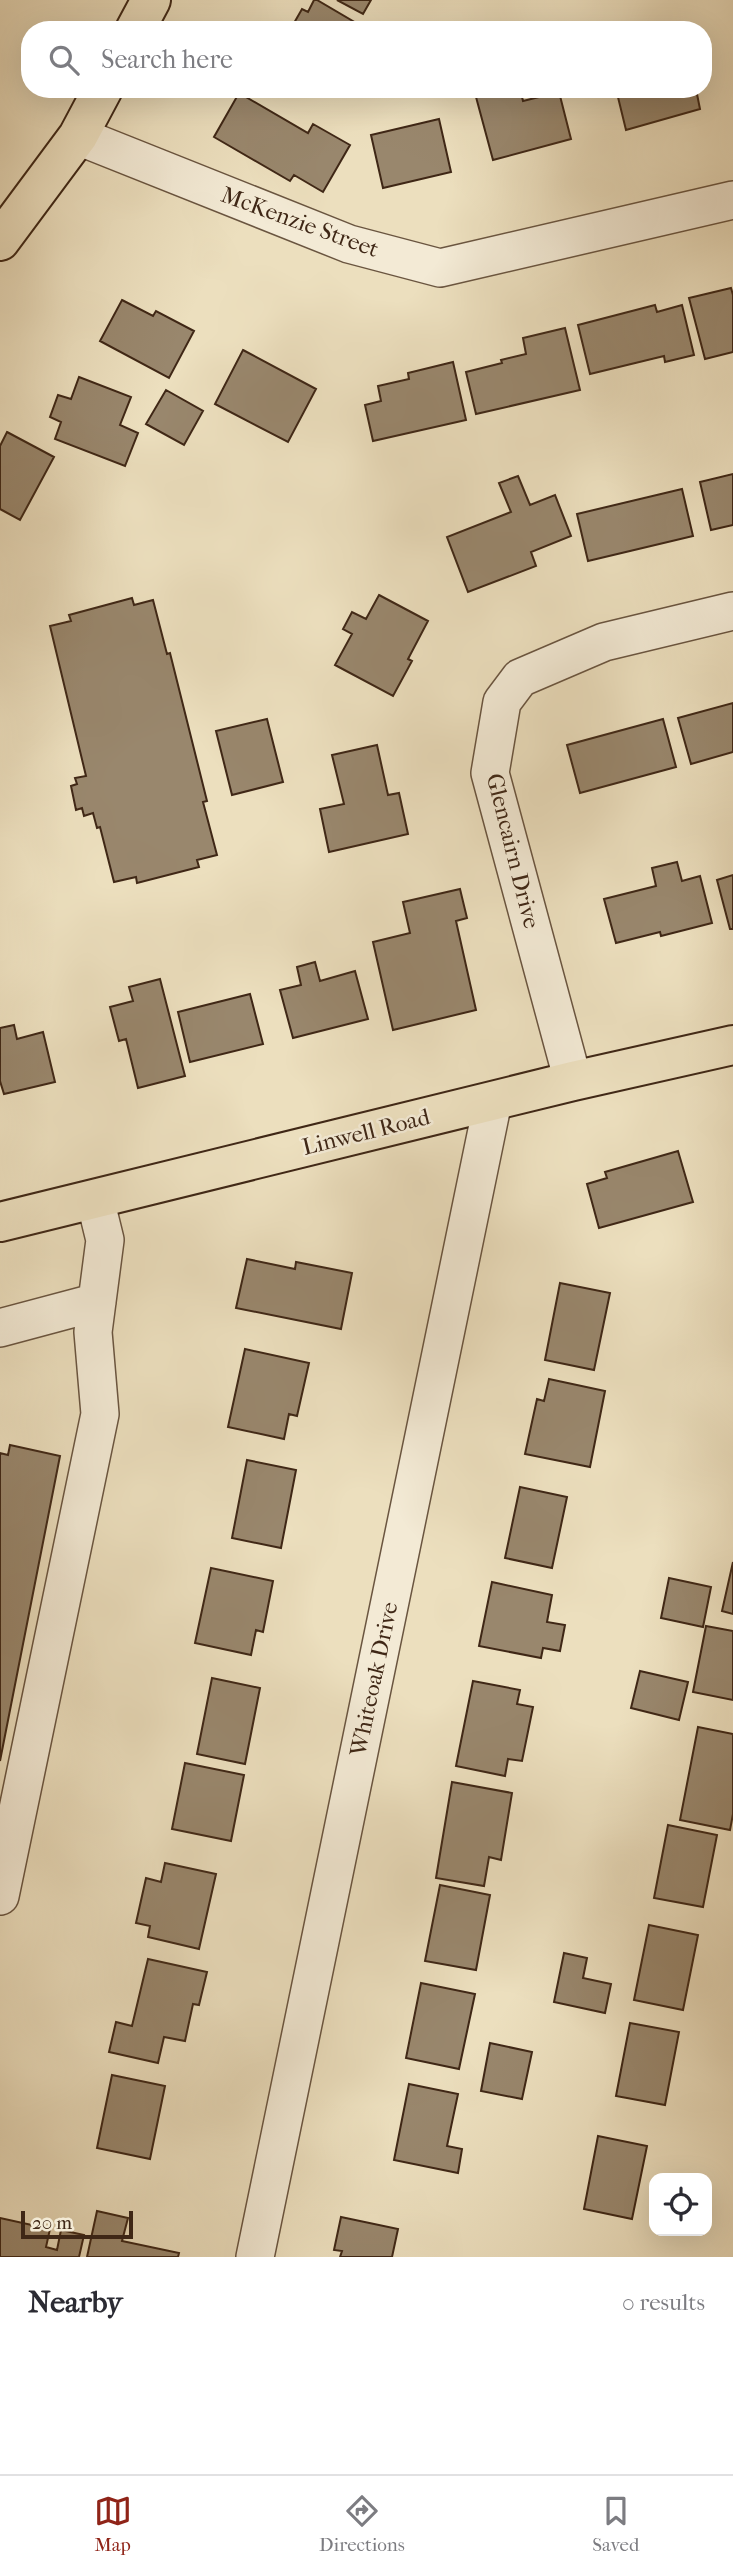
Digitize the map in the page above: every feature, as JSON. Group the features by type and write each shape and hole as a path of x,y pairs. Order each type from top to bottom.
{"main road":[{"path":"140,21 151,0"},
{"path":"0,241 78,136 98,98"},
{"name":"Linwell Road","path":"0,1222 573,1081 733,1045"}],"street":[{"name":"McKenzie Street","path":"78,136 349,244 440,268 733,200"},
{"name":"Glencairn Drive","path":"573,1081 490,773 502,702 520,678 604,642 733,611"},
{"name":"Whiteoak Drive","path":"255,2257 493,1101"},
{"path":"0,1896 100,1414 93,1332 105,1240 95,1199"},
{"path":"0,1328 97,1302"}],"building":[{"path":"314,0 317,0 353,21 295,21 302,9 308,12"},
{"path":"337,0 371,0 363,14"},
{"path":"236,98 248,98 308,133 313,124 350,145 323,192 294,175 290,181 214,137"},
{"path":"476,98 522,98 523,101 561,98 571,139 493,160"},
{"path":"618,98 698,98 700,109 626,130"},
{"path":"439,119 451,172 383,188 371,135"},
{"path":"731,288 733,352 705,359 689,298"},
{"path":"122,300 153,316 156,311 194,331 169,378 100,341"},
{"path":"655,305 657,312 682,305 694,355 665,362 664,356 590,374 578,325"},
{"path":"565,328 580,390 476,414 466,372 526,354 523,338"},
{"path":"243,350 316,389 288,442 215,404"},
{"path":"453,362 466,420 373,441 365,405 381,401 378,386 409,379 408,373"},
{"path":"79,377 131,397 120,425 138,433 125,466 55,439 61,422 50,417 58,395 71,399"},
{"path":"166,390 203,411 184,445 146,424"},
{"path":"7,432 54,457 20,520 0,509 0,446"},
{"path":"733,474 733,525 711,530 700,482"},
{"path":"518,476 530,505 555,495 571,536 531,552 536,566 468,592 447,537 511,512 499,483"},
{"path":"682,489 693,536 588,561 577,514"},
{"path":"379,595 428,621 408,659 412,661 393,696 335,665 352,634 343,629 352,612 366,619"},
{"path":"132,598 134,605 153,600 167,654 170,653 207,801 203,802 217,855 197,860 199,867 137,883 136,877 114,882 100,827 97,828 93,813 84,816 82,808 76,810 71,786 77,784 75,778 86,776 50,626 71,621 69,615"},
{"path":"733,703 733,752 691,764 678,718"},
{"path":"267,719 283,782 232,795 216,731"},
{"path":"663,719 676,767 580,793 567,745"},
{"path":"377,745 388,795 399,793 408,834 329,852 320,809 344,804 332,755"},
{"path":"677,862 682,881 700,876 712,923 661,936 660,932 616,943 604,899 656,886 652,868"},
{"path":"733,875 733,929 730,929 717,880"},
{"path":"460,889 467,918 456,921 476,1010 393,1030 373,942 410,933 403,902"},
{"path":"315,962 320,981 355,971 368,1019 293,1038 280,990 301,985 297,967"},
{"path":"160,979 185,1076 138,1088 126,1039 119,1041 110,1007 133,1001 129,987"},
{"path":"250,994 263,1044 190,1062 178,1012"},
{"path":"14,1025 17,1039 43,1032 55,1082 4,1094 0,1081 0,1028"},
{"path":"678,1151 693,1202 599,1228 587,1184 607,1178 605,1172"},
{"path":"247,1259 295,1269 296,1262 352,1273 341,1329 236,1308"},
{"path":"560,1283 610,1293 594,1370 545,1360"},
{"path":"245,1349 309,1363 297,1416 289,1414 284,1439 228,1427"},
{"path":"549,1379 605,1391 590,1467 525,1454 537,1399 544,1401"},
{"path":"10,1445 60,1456 0,1761 0,1453 8,1455"},
{"path":"247,1460 296,1470 281,1548 232,1538"},
{"path":"520,1487 567,1497 552,1568 505,1558"},
{"path":"733,1562 733,1614 722,1611"},
{"path":"211,1568 273,1581 263,1632 256,1630 251,1655 195,1643"},
{"path":"669,1578 711,1587 703,1627 661,1618"},
{"path":"492,1582 552,1595 547,1622 565,1625 560,1651 543,1648 541,1658 479,1646"},
{"path":"706,1626 733,1631 733,1700 693,1692"},
{"path":"640,1671 688,1682 679,1720 631,1708"},
{"path":"212,1678 260,1688 245,1764 197,1754"},
{"path":"473,1681 520,1690 517,1704 533,1707 522,1761 508,1759 505,1776 456,1766"},
{"path":"698,1727 733,1734 733,1814 730,1830 680,1820"},
{"path":"185,1763 244,1775 231,1841 172,1829"},
{"path":"452,1782 512,1793 501,1860 489,1857 484,1886 436,1878"},
{"path":"668,1825 717,1835 703,1907 654,1898"},
{"path":"165,1863 216,1874 199,1949 148,1937 150,1926 136,1923 146,1878 161,1882"},
{"path":"440,1885 490,1895 476,1970 425,1961"},
{"path":"649,1925 698,1935 683,2010 634,2000"},
{"path":"564,1953 587,1958 583,1978 611,1984 605,2013 554,2002"},
{"path":"148,1959 207,1972 199,2005 193,2004 185,2041 164,2037 158,2063 109,2052 116,2022 132,2026"},
{"path":"421,1983 475,1994 459,2069 406,2058"},
{"path":"630,2023 679,2032 665,2105 616,2096"},
{"path":"490,2043 532,2052 522,2099 481,2091"},
{"path":"112,2075 165,2086 150,2159 97,2148"},
{"path":"409,2084 458,2094 447,2146 462,2149 458,2173 394,2160"},
{"path":"598,2136 647,2146 632,2219 584,2209"},
{"path":"97,2211 128,2218 122,2241 179,2253 178,2257 87,2257"},
{"path":"341,2217 398,2229 392,2257 340,2257 342,2251 334,2250"},
{"path":"0,2218 50,2229 46,2247 57,2250 61,2230 84,2235 79,2257 0,2257"}]}
